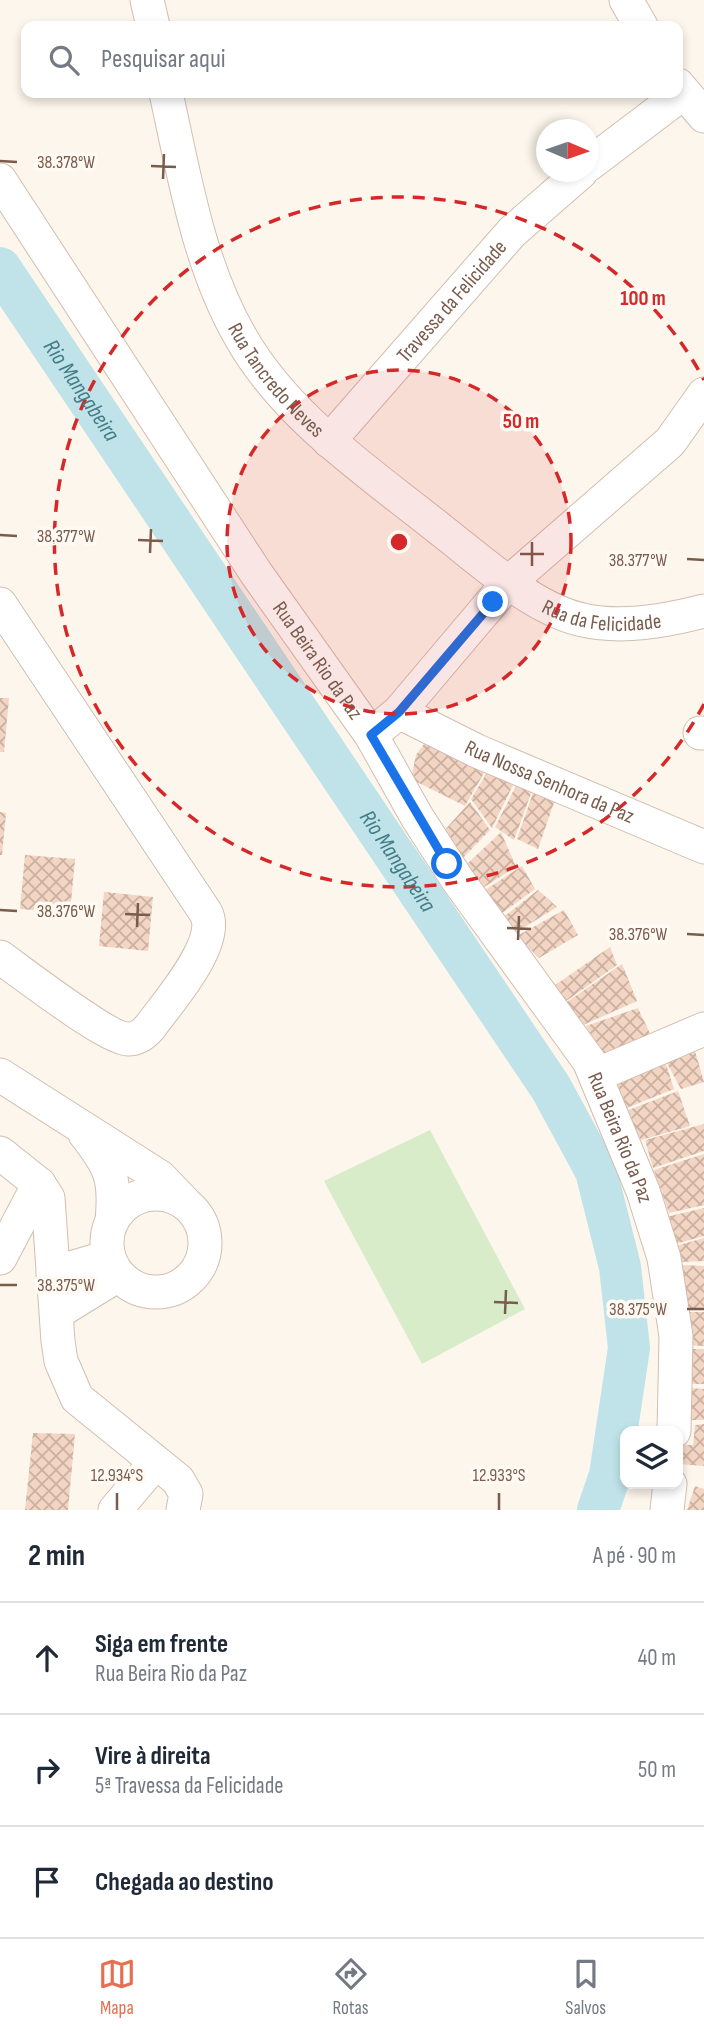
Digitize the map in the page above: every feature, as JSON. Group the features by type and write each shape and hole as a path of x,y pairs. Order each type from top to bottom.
{"street":[{"path":"147,0 152,21"},
{"path":"626,0 638,21"},
{"name":"Rua Tancredo Neves","path":"167,98 187,191 226,310 268,378 329,441 508,583"},
{"path":"599,158 688,98"},
{"name":"Rua Beira Rio da Paz","path":"0,180 256,573 371,735 457,879 566,1027 596,1075 643,1191 664,1258 676,1336 674,1426"},
{"name":"Travessa da Felicidade","path":"329,441 512,232 570,182"},
{"path":"371,735 399,712 508,583 670,442 704,394"},
{"name":"Rua da Felicidade","path":"508,583 581,620 647,622 704,611"},
{"path":"0,957 105,1029 128,1039 143,1035 150,1027 193,965 207,942 211,928 206,913 3,616"},
{"name":"Rua Nossa Senhora da Paz","path":"399,712 477,751 704,847"},
{"path":"596,1075 704,1029"},
{"path":"0,1075 75,1121 160,1177 184,1202 199,1222 204,1247 196,1271 177,1288 152,1293 128,1284 113,1266 107,1236 115,1189 109,1166 75,1121"},
{"path":"0,1153 39,1184 48,1198 61,1361 77,1398 184,1488 187,1498 183,1510"},
{"path":"0,1258 39,1184"},
{"path":"111,1222 120,1209 146,1195 171,1196 184,1202"},
{"path":"53,1273 113,1266"},
{"path":"58,1312 113,1266"},
{"path":"115,1510 155,1463"},
{"path":"667,1510 669,1489"}],"green space":[{"path":"430,1130 525,1309 422,1364 324,1181"}],"building":[{"path":"0,698 9,698 4,752 0,752"},
{"path":"427,740 488,766 465,806 411,779 416,755"},
{"path":"491,766 515,781 492,828 471,799"},
{"path":"518,782 533,788 514,840 495,827"},
{"path":"535,787 557,794 538,849 517,839"},
{"path":"470,802 490,830 460,861 442,833"},
{"path":"0,812 6,813 2,855 0,855"},
{"path":"501,832 516,867 481,889 465,866"},
{"path":"25,855 75,859 70,913 20,909"},
{"path":"522,866 535,889 498,916 482,892"},
{"path":"538,890 557,907 515,933 501,919"},
{"path":"104,892 153,897 148,951 99,946"},
{"path":"564,910 578,935 539,958 517,936"},
{"path":"610,947 617,965 562,1004 551,988"},
{"path":"622,964 637,1001 581,1026 564,1004"},
{"path":"638,1008 655,1044 609,1064 586,1026"},
{"path":"693,1044 704,1082 681,1089 664,1058"},
{"path":"665,1061 674,1089 624,1109 613,1083"},
{"path":"678,1091 690,1126 641,1140 626,1111"},
{"path":"704,1124 704,1151 653,1168 645,1140"},
{"path":"704,1154 704,1205 669,1213 654,1170"},
{"path":"704,1208 704,1236 672,1245 666,1217"},
{"path":"704,1238 704,1261 680,1262 672,1247"},
{"path":"680,1265 704,1266 704,1310 680,1309"},
{"path":"684,1312 704,1312 704,1346 687,1345"},
{"path":"689,1349 704,1349 704,1384 685,1384"},
{"path":"688,1388 704,1389 704,1420 687,1420"},
{"path":"704,1424 704,1466 683,1464 683,1445 693,1445 695,1425"},
{"path":"33,1433 75,1434 68,1510 25,1510"},
{"path":"695,1486 704,1489 704,1510 687,1510"}],"waterway":[{"name":"Rio Mangabeira","path":"0,268 551,1088 596,1171 620,1267 629,1348 610,1475 598,1510"}],"route":[{"path":"447,864 371,735 399,712 493,602"}]}
